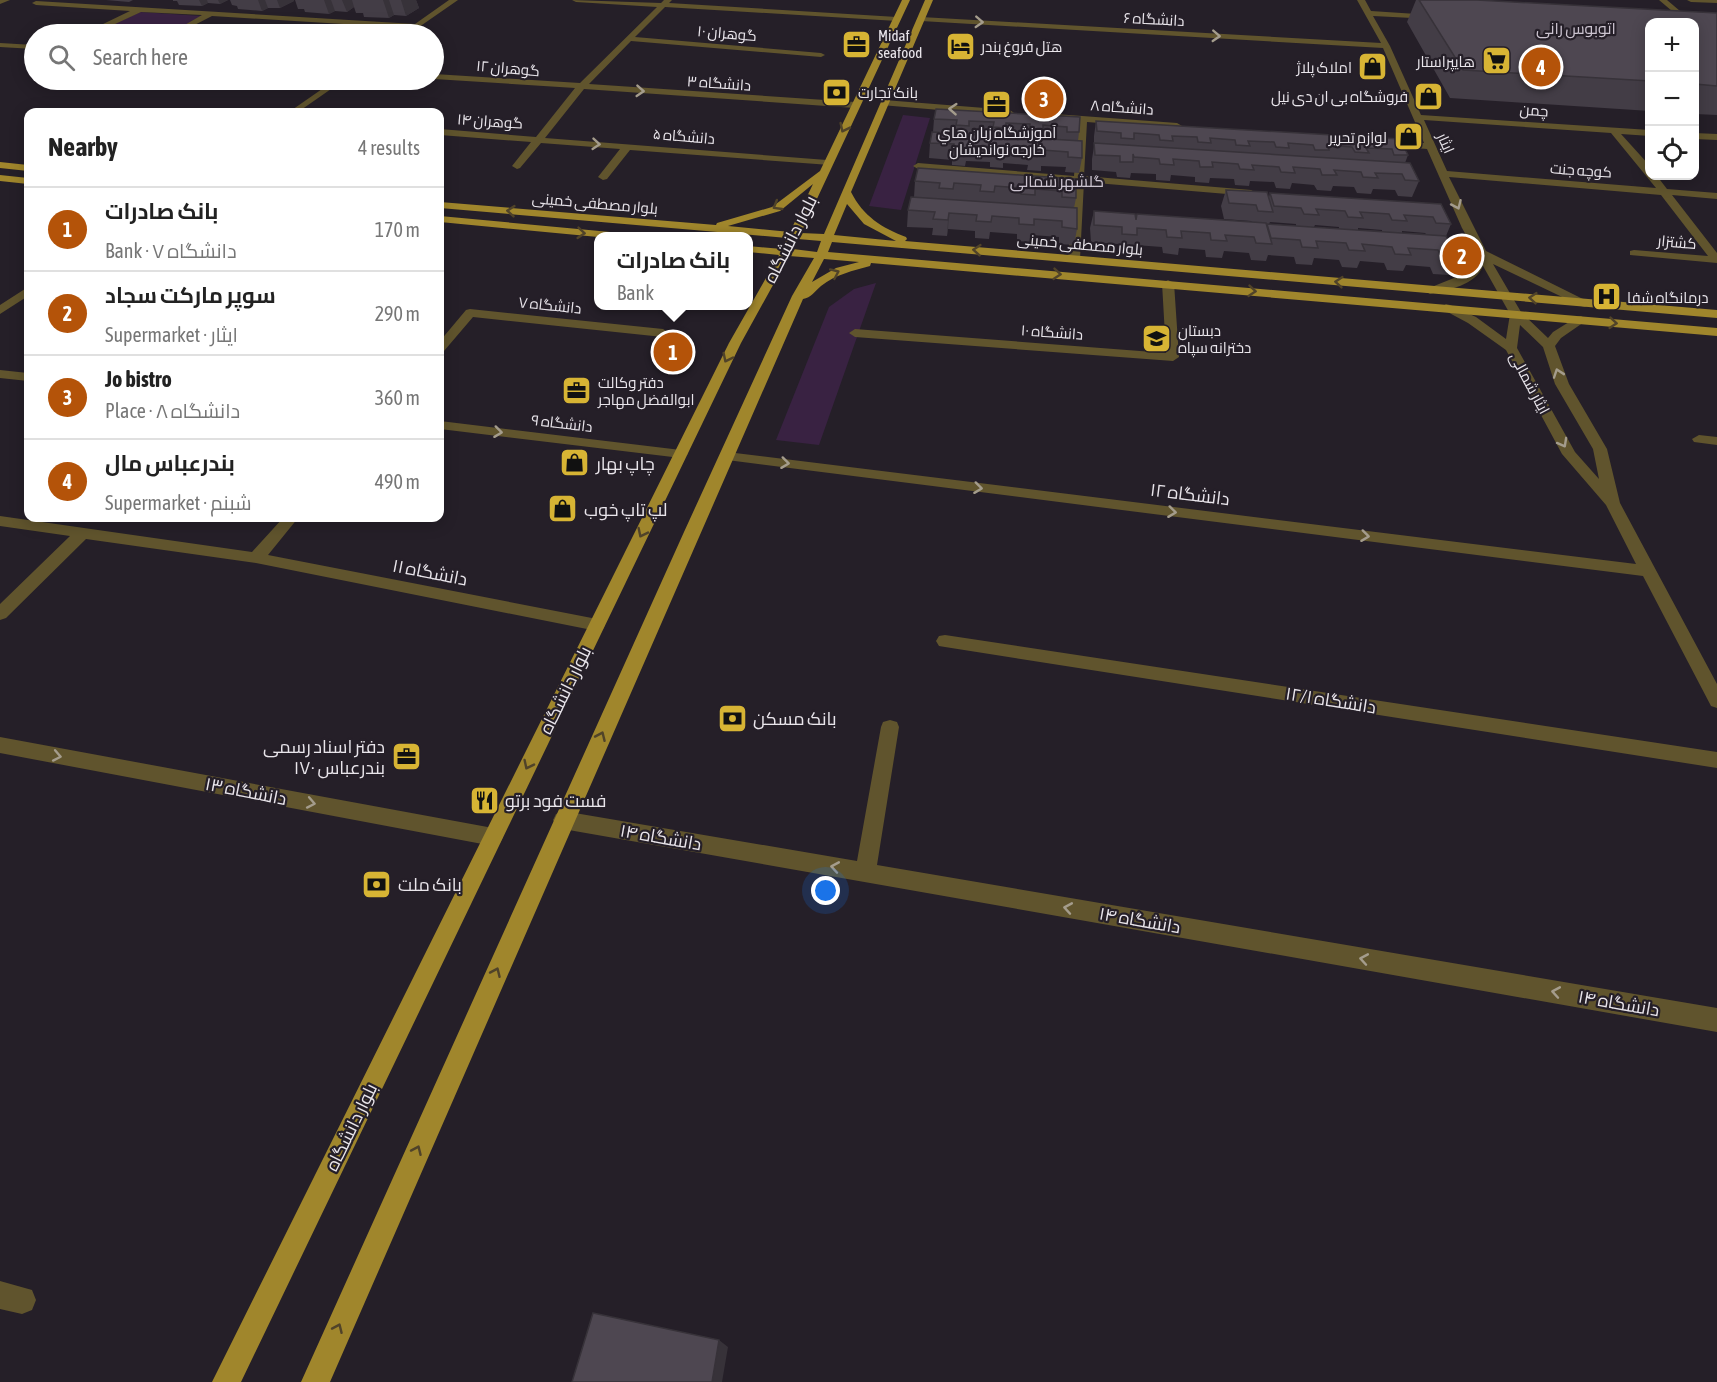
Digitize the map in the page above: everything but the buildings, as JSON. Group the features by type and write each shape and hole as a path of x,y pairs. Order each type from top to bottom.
{"main road":[{"name":"بلوار دانشگاه","path":"753,299 790,244 906,0"},
{"name":"بلوار دانشگاه","path":"315,1382 563,820 792,311 824,247 929,0"},
{"path":"0,165 24,168"},
{"path":"705,228 776,209 825,167"},
{"path":"0,178 24,181"},
{"path":"846,192 852,207 864,220 889,235 918,245"},
{"name":"بلوار مصطفی خمینی","path":"444,205 705,228 726,232"},
{"name":"بلوار مصطفی خمینی","path":"444,219 594,234"},
{"name":"بلوار مصطفی خمینی","path":"753,237 894,260 1717,332"},
{"name":"بلوار مصطفی خمینی","path":"753,248 790,244 824,247 918,245 1717,314"},
{"path":"792,311 811,287 829,274 850,267 894,260"},
{"name":"بلوار دانشگاه","path":"226,1382 681,453 743,314"}],"street":[{"path":"110,24 158,0"},
{"path":"418,24 454,0"},
{"path":"576,0 666,2 897,19"},
{"name":"ایثار","path":"1361,0 1386,46 1467,228 1508,296 1516,315"},
{"path":"1663,0 1684,18"},
{"path":"1691,0 1717,2"},
{"path":"517,166 581,87 666,2"},
{"path":"36,3 378,24"},
{"path":"1368,13 1438,17"},
{"path":"193,24 210,15"},
{"name":"دانشگاه ۶","path":"921,19 1386,46"},
{"name":"گوهران ۱۰","path":"630,39 821,55"},
{"path":"0,45 24,46"},
{"name":"گوهران ۱۲","path":"444,77 581,87"},
{"name":"دانشگاه ۳","path":"581,87 855,105"},
{"path":"299,108 325,90"},
{"path":"884,103 1026,115"},
{"name":"دانشگاه ۸","path":"1049,116 1187,127"},
{"name":"چمن","path":"1418,117 1645,133"},
{"path":"1074,259 1083,119"},
{"path":"1613,130 1645,167"},
{"name":"گوهران ۱۴","path":"444,132 537,139"},
{"path":"1699,136 1717,137"},
{"name":"دانشگاه ۵","path":"537,139 825,167"},
{"path":"1372,141 1430,146"},
{"path":"603,177 627,147"},
{"path":"918,166 1265,194"},
{"name":"کوچه جنت","path":"1443,174 1717,196"},
{"path":"1656,180 1717,260"},
{"name":"کشتزار","path":"1634,253 1717,260"},
{"path":"1430,290 1451,285 1474,274 1483,254 1540,284 1585,303"},
{"name":"دانشگاه ۱۰","path":"855,333 1173,357 1168,283"},
{"path":"0,310 24,294"},
{"path":"1446,308 1472,320 1511,348"},
{"name":"دانشگاه ۷","path":"444,343 470,313 663,333"},
{"name":"ایثار شمالی","path":"1516,315 1549,346 1562,384 1600,449 1612,503"},
{"name":"ایثار شمالی","path":"1516,315 1511,348 1569,454 1612,503 1717,701"},
{"path":"1549,346 1557,335 1581,320"},
{"path":"0,374 24,377"},
{"name":"دانشگاه ۹","path":"444,425 681,453"},
{"path":"1699,439 1717,441"},
{"name":"دانشگاه ۱۲","path":"727,456 1648,571"},
{"name":"دانشگاه ۱۱","path":"0,521 256,558 597,625"},
{"path":"256,558 288,522"},
{"path":"0,614 83,533"},
{"name":"دانشگاه ۱۲/۱","path":"945,641 1717,760"},
{"path":"865,873 890,727"},
{"name":"دانشگاه ۱۳","path":"0,745 493,837"},
{"name":"دانشگاه ۱۴","path":"563,820 1717,1020"}],"shaded area":[{"path":"140,12 202,16 187,24 114,24"},
{"path":"903,115 930,118 901,210 869,206"},
{"path":"876,283 819,445 776,440 829,307 854,289"}],"place":[{"name":"Midaf seafood","path":"857,44"},
{"name":"هتل فروغ بندر","path":"960,46"},
{"name":"هایپراستار","path":"1496,61"},
{"name":"املاک پلاژ","path":"1373,67"},
{"name":"بندرعباس مال","path":"1541,67"},
{"name":"بانک تجارت","path":"837,92"},
{"name":"فروشگاه بی ان دی نیل","path":"1429,96"},
{"name":"Jo bistro","path":"1044,99"},
{"name":"آموزشگاه زبان هاي خارجه نوانديشان","path":"997,105"},
{"name":"لوازم تحریر","path":"1408,137"},
{"name":"سوپر مارکت سجاد","path":"1462,256"},
{"name":"درمانگاه شفا","path":"1606,297"},
{"name":"دبستان دخترانه سپاه","path":"1157,339"},
{"name":"بانک صادرات","path":"673,352"},
{"name":"دفتر وکالت ابوالفضل مهاجر","path":"577,391"},
{"name":"چاپ بهار","path":"575,463"},
{"name":"لپ تاپ خوب","path":"563,509"},
{"name":"بانک مسکن","path":"732,718"},
{"name":"دفتر اسناد رسمی ۱۷۰ بندرعباس","path":"406,756"},
{"name":"فست فود برتو","path":"484,800"},
{"name":"بانک ملت","path":"377,884"}],"district":[{"name":"اتوبوس رانی","path":"1576,28"},
{"name":"گلشهر شمالی","path":"1057,181"}]}
